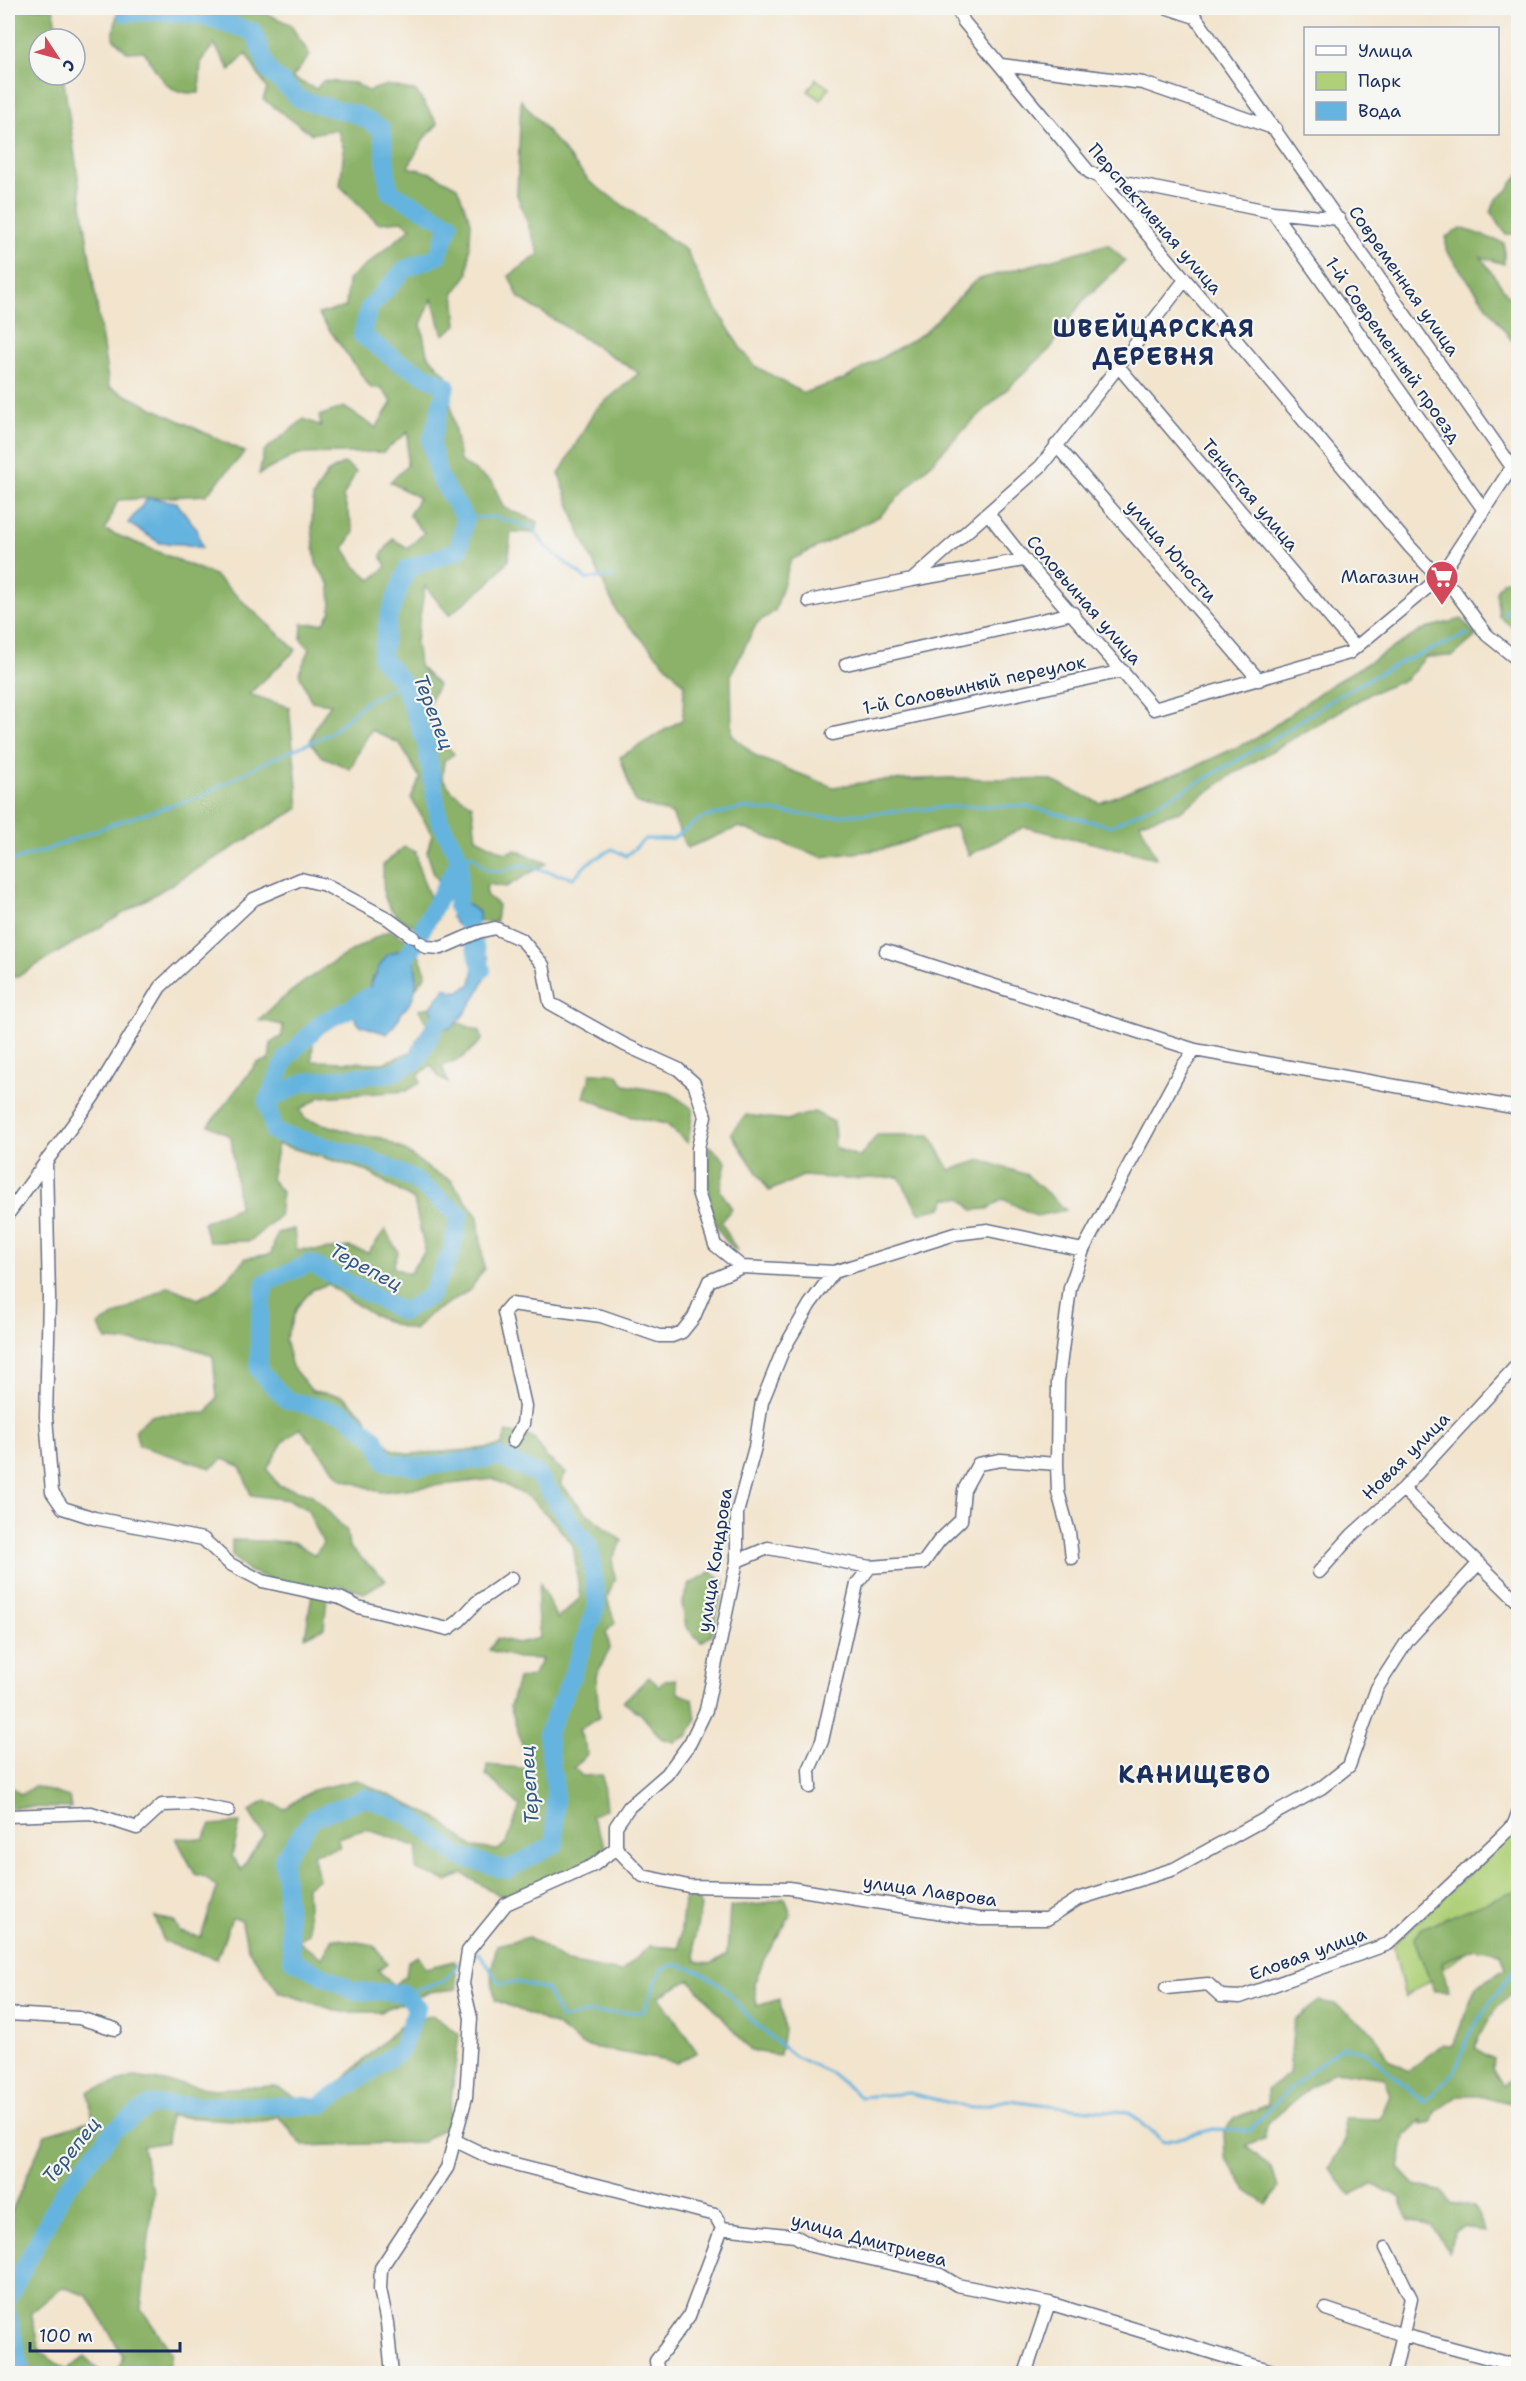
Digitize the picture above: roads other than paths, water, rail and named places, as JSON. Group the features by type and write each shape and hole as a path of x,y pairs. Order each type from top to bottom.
{"street":[{"path":"1168,8 1192,12"},
{"name":"Перспективная улица","path":"962,10 964,22 1089,172 1099,177 1145,229 1185,280 1439,578 1454,590 1487,635 1518,660"},
{"name":"Современная улица","path":"1154,709 1349,653 1439,578 1512,467 1192,12"},
{"path":"1001,64 1143,83 1276,129"},
{"path":"1099,177 1273,212 1339,219"},
{"name":"1-й Современный проезд","path":"1273,212 1484,510"},
{"path":"912,580 1041,466 1185,280"},
{"name":"Тенистая улица","path":"1118,366 1355,647"},
{"name":"улица Юности","path":"1056,445 1259,680"},
{"name":"Соловьиная улица","path":"988,513 1023,560 1073,613 1154,709"},
{"path":"809,601 1023,560"},
{"path":"846,664 1073,613"},
{"name":"1-й Соловьиный переулок","path":"833,734 1123,671"},
{"path":"8,1214 93,1097 160,987 254,899 301,879 325,885 387,918 426,947 441,948 478,932 495,928 522,940 543,965 550,1003 625,1046 678,1069 694,1083 705,1116 698,1148 698,1192 715,1245 742,1267"},
{"path":"886,951 1195,1050 1518,1108"},
{"path":"1072,1558 1069,1533 1058,1492 1057,1464 1058,1382 1070,1288 1083,1250 1182,1067 1195,1050"},
{"path":"46,1160 48,1298 46,1417 52,1492 63,1508 94,1518 202,1539 230,1564 262,1581 340,1598 358,1607 448,1629 459,1622 477,1602 512,1578"},
{"path":"513,1441 523,1424 525,1406 504,1312 511,1304 601,1316 659,1336 672,1336 682,1332 694,1317 709,1281 742,1267 834,1272 955,1234 988,1230 1083,1250"},
{"name":"улица Кондрова","path":"616,1848 616,1826 629,1807 667,1774 690,1743 706,1710 737,1561 737,1513 755,1448 762,1402 783,1350 810,1304 834,1272"},
{"name":"Новая улица","path":"1319,1572 1352,1535 1403,1489 1518,1365"},
{"path":"737,1561 768,1548 870,1568 923,1563 939,1541 961,1520 964,1490 978,1464 1001,1460 1057,1464"},
{"path":"1403,1489 1518,1602"},
{"name":"улица Лаврова","path":"616,1848 643,1876 688,1886 789,1888 980,1919 1047,1919 1078,1899 1174,1869 1320,1788 1349,1767 1377,1688 1408,1640 1478,1564"},
{"path":"810,1787 809,1770 822,1741 857,1584 870,1568"},
{"path":"8,1816 91,1813 136,1828 162,1805 192,1804 228,1811"},
{"name":"Еловая улица","path":"1166,1988 1208,1984 1221,1996 1240,1997 1388,1944 1514,1824 1518,1813"},
{"path":"392,2373 387,2323 380,2289 381,2268 447,2168 466,2097 471,2018 463,1984 468,1951 506,1904 594,1865 616,1848"},
{"path":"8,2014 79,2018 115,2029"},
{"path":"454,2140 491,2158 715,2215 722,2228 689,2316 656,2361 658,2373"},
{"name":"улица Дмитриева","path":"722,2228 795,2236 812,2246 939,2274 957,2285 1049,2303 1282,2373"},
{"path":"1386,2248 1411,2298 1394,2373"},
{"path":"1025,2373 1049,2303"},
{"path":"1326,2309 1403,2335 1518,2366"}],"water":[{"path":"148,498 176,502 197,529 202,548 160,543 128,523"},
{"path":"466,904 479,912 479,922 464,929 457,925 451,917 457,907"},
{"path":"477,948 488,957 486,975 479,991 465,1013 449,1029 436,1024 431,1007 445,988 458,992 471,984"},
{"path":"400,950 411,950 415,964 416,987 411,1001 387,1034 359,1025 350,1009 354,997 370,987 387,955"}],"waterway":[{"name":"Терепец","path":"126,8 125,13 162,12 203,16 254,32 268,70 301,100 358,115 382,129 389,191 450,224 438,256 405,269 369,308 362,335 397,361 446,386 431,443 439,477 465,518 459,550 407,569 389,615 381,658 403,683 426,743 439,819 460,859 411,950 397,969"},
{"path":"465,518 495,517 533,528 545,546 586,579 614,577"},
{"path":"1503,614 1518,601"},
{"path":"460,859 472,855 486,869 498,872 522,865 573,878 588,863 612,849 626,856 645,839 672,839 702,818 742,808 824,817 961,806 1025,806 1111,826 1194,785 1270,741 1339,695 1397,664 1468,634"},
{"path":"8,862 118,822 202,796 261,764 329,734 367,701 403,683"},
{"name":"Терепец","path":"460,865 457,907 469,927 482,970"},
{"name":"Терепец","path":"8,2299 63,2192 114,2130 150,2105 320,2106 401,2050 417,2007 403,1993 354,1991 292,1960 283,1858 313,1818 366,1797 412,1817 458,1856 507,1870 555,1844 555,1788 547,1734 572,1676 597,1605 590,1548 537,1474 500,1457 420,1467 386,1462 375,1438 344,1413 287,1400 259,1371 259,1326 265,1283 310,1263 403,1312 430,1296 451,1253 460,1215 413,1179 367,1158 274,1132 267,1101 287,1057 322,1022 350,1009 369,996"},
{"name":"Терепец","path":"267,1101 304,1082 392,1073 417,1060 436,1024 454,1008"},
{"path":"472,1952 480,1954 500,1984 516,1982 546,1989 561,2019 589,2013 643,2012 661,1970 676,1964 701,1972 722,1986 753,2022 794,2056 831,2073 860,2097 909,2093 971,2108 1008,2100 1090,2110 1129,2112 1164,2142 1213,2129 1250,2130 1293,2086 1342,2047 1366,2052 1424,2102 1455,2072 1470,2033 1518,1966"},
{"path":"403,1993 443,1982 462,1961"},
{"name":"Терепец","path":"8,2314 22,2374"}],"place":[{"name":"Магазин","path":"1442,606"}],"district":[{"name":"ШВЕЙЦАРСКАЯ ДЕРЕВНЯ","path":"1154,343"},
{"name":"КАНИЩЕВО","path":"1195,1775"}]}
